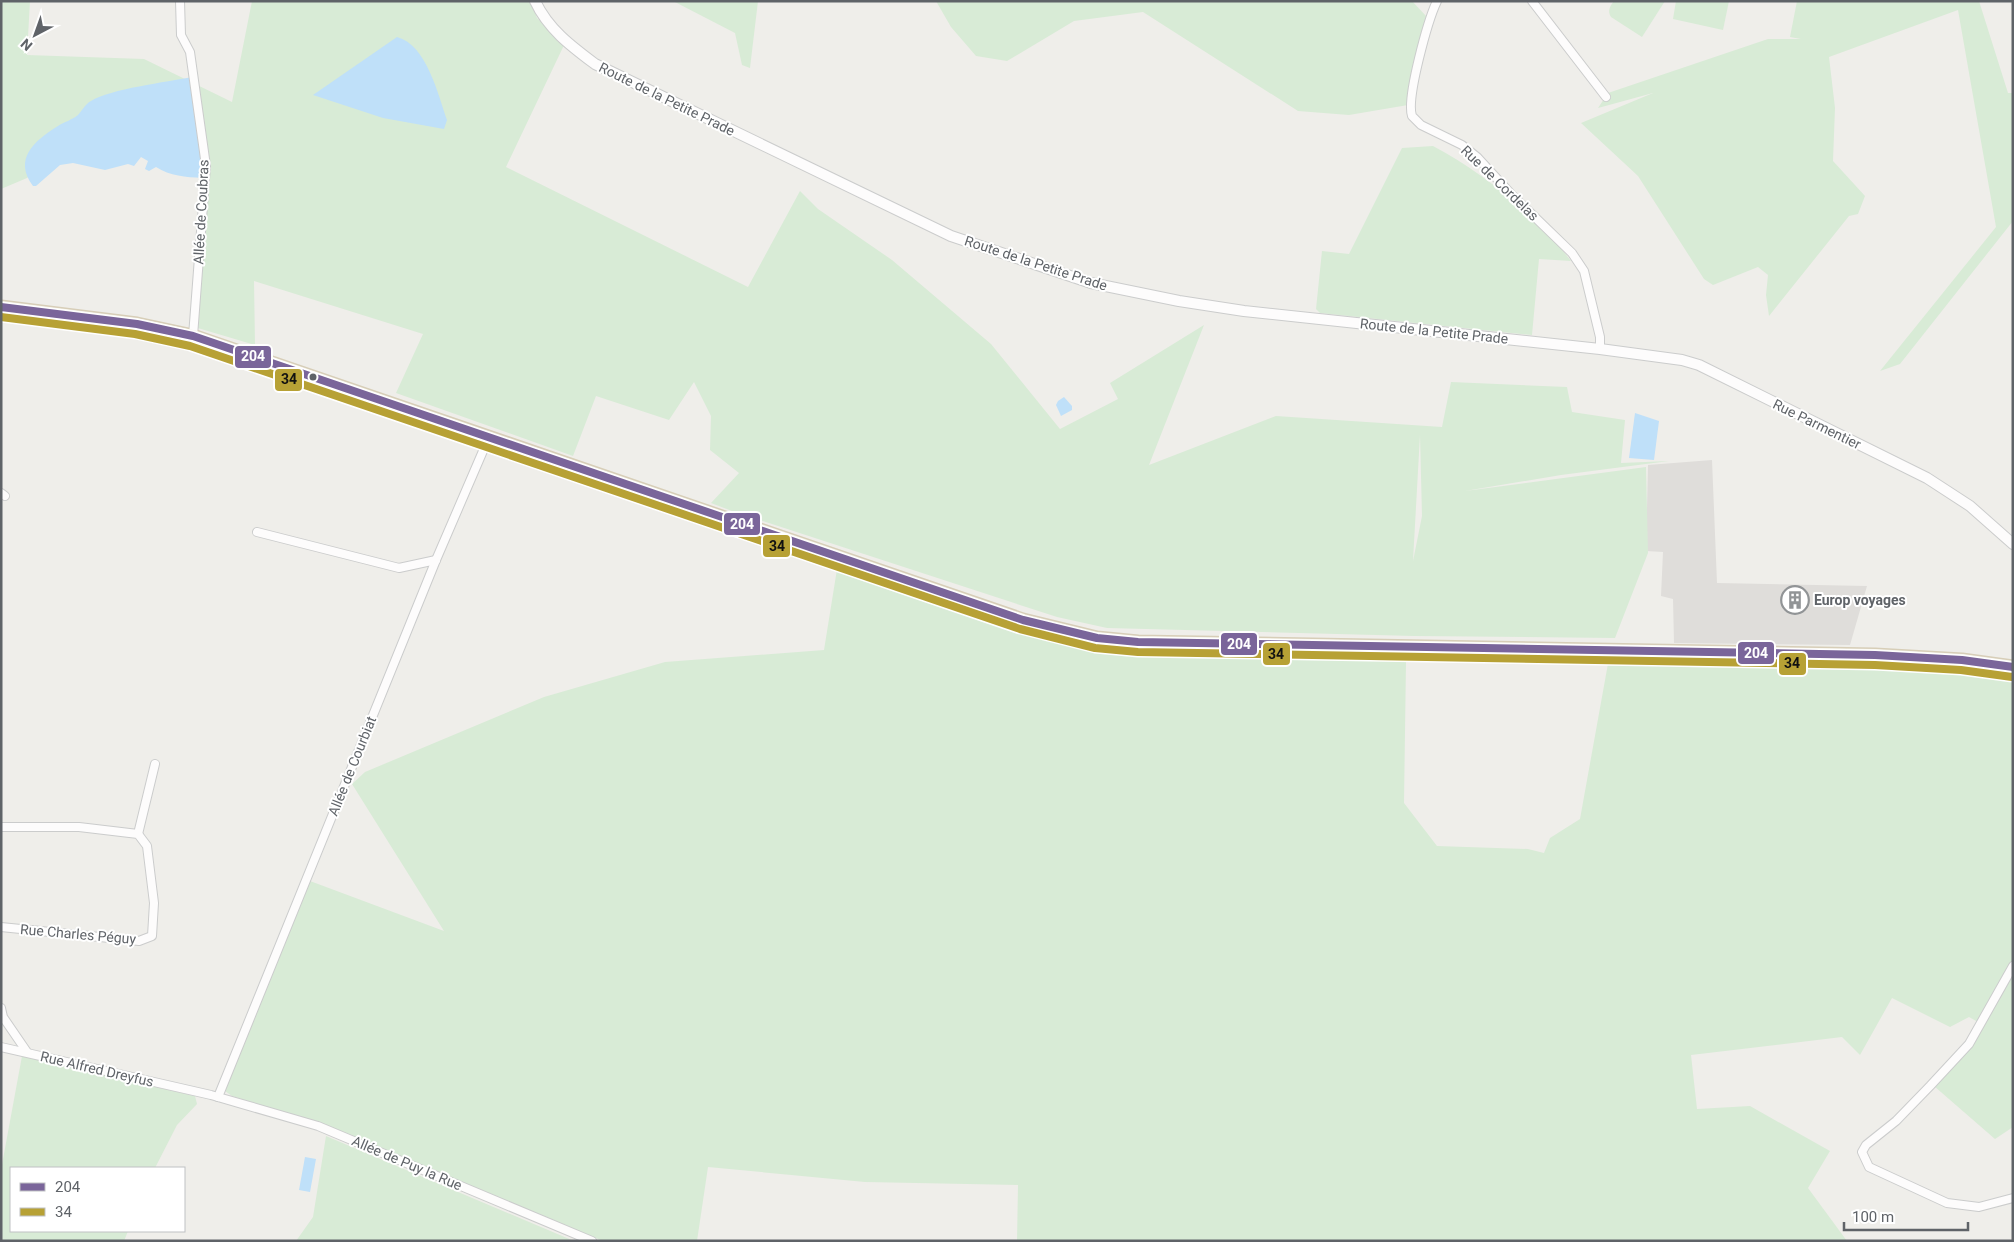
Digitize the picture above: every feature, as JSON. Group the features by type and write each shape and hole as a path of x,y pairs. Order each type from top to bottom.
{"main road":[{"path":"1,308 138,324 193,336 1023,620 1097,638 1148,642 1875,655 1962,660 2013,667"}],"street":[{"name":"Allée de Coubras","path":"180,1 181,35 190,52 206,166 193,336"},
{"name":"Route de la Petite Prade","path":"535,1 551,27 595,64 950,236 1091,283 1179,301 1244,311 1600,349"},
{"name":"Rue de Cordelas","path":"1437,1 1424,38 1411,101 1412,116 1420,125 1462,145 1477,157 1511,194 1572,253 1584,271 1600,337 1600,349"},
{"path":"1532,1 1606,97"},
{"name":"Rue Parmentier","path":"1600,349 1682,360 1699,365 1927,478 1970,506 2013,544"},
{"name":"Allée de Courbiat","path":"218,1097 436,560 489,437"},
{"path":"256,532 399,568 436,560"},
{"path":"1,828 79,827 138,834 155,764"},
{"name":"Rue Charles Péguy","path":"1,927 139,941 152,936 154,903 147,846 138,834"},
{"path":"2013,966 1969,1044 1896,1121 1866,1145 1862,1152 1869,1167 1948,1203 1979,1207 2013,1198"},
{"name":"Rue Alfred Dreyfus","path":"1,1008 3,1018 27,1052 218,1097"},
{"path":"1,1047 27,1052"},
{"name":"Allée de Puy la Rue","path":"218,1097 318,1126 592,1241"}],"shaded area":[{"name":"Europ voyages","path":"1712,460 1717,583 1867,586 1850,645 1674,643 1673,599 1661,596 1663,552 1646,551 1648,465"}],"green space":[{"path":"1,1 30,1 27,55 144,59 232,102 252,1 531,1 537,18 565,43 506,167 748,287 800,191 818,209 892,260 991,344 1060,429 1118,399 1110,383 1204,325 1149,465 1276,416 1442,427 1451,382 1567,387 1572,412 1625,420 1621,463 1669,461 1561,475 1465,491 1646,467 1648,553 1615,638 1414,636 1107,628 1057,617 711,503 739,473 710,450 711,416 694,382 669,420 596,396 573,456 396,393 423,334 254,281 255,345 191,326 203,165 112,98 27,178 1,189","holes":["1420,435 1422,516 1413,561"]},
{"path":"673,1 758,1 750,68 742,65 735,33"},
{"path":"936,1 1412,1 1426,16 1408,105 1349,115 1298,111 1143,12 1074,21 1007,61 976,56 951,27"},
{"path":"1614,1 1665,1 1642,37 1611,17 1609,13"},
{"path":"1676,1 1729,1 1723,30 1673,19"},
{"path":"1797,1 1979,1 2008,93 2013,93 2013,221 1900,364 1880,371 1996,227 1958,10 1829,57 1835,108 1833,161 1865,196 1858,214 1849,216 1769,316 1766,295 1768,275 1758,267 1713,285 1704,279 1638,176 1581,123 1653,93 1598,108 1608,93 1768,39 1801,39 1790,37"},
{"path":"1433,146 1471,169 1508,196 1542,227 1571,261 1539,259 1532,335 1320,313 1316,309 1322,251 1349,254 1402,148"},
{"path":"838,563 1081,641 1116,646 1401,654 1406,662 1404,803 1437,846 1528,849 1544,853 1550,838 1580,819 1609,658 1894,661 2013,674 2013,960 1978,1022 1969,1017 1950,1027 1892,998 1860,1055 1842,1037 1691,1055 1697,1109 1750,1106 1830,1151 1808,1188 1847,1241 1017,1241 1018,1185 865,1182 708,1167 697,1241 603,1241 321,1124 232,1096 225,1091 310,881 444,931 352,784 365,772 544,697 665,662 824,650"},
{"path":"2013,972 2013,1127 1995,1139 1934,1086 1971,1045"},
{"path":"22,1056 195,1096 197,1104 177,1125 156,1167 10,1167 10,1232 128,1232 124,1241 1,1241 1,1170"},
{"path":"326,1136 574,1241 296,1241 313,1217"}],"water":[{"path":"397,37 407,42 424,60 447,120 444,129 383,118 313,95"},
{"path":"192,77 202,154 202,178 172,174 156,167 149,171 145,169 148,161 141,157 134,166 128,164 105,170 73,163 60,165 36,186 33,186 27,176 25,167 26,159 34,144 49,132 78,115 89,102 125,89"},
{"path":"1064,397 1072,406 1072,410 1061,416 1056,405"},
{"path":"1635,413 1659,421 1654,460 1629,458"},
{"path":"305,1157 316,1159 310,1192 299,1190"}],"transit line":[{"name":"204","path":"1,307 137,324 193,336 1023,620 1097,638 1138,642 1875,655 1962,660 2013,667"},
{"name":"34","path":"1,317 135,334 190,346 1020,629 1095,648 1138,652 1875,665 1961,670 2012,677"}],"place":[{"name":"Europ voyages","path":"1795,600"}]}
